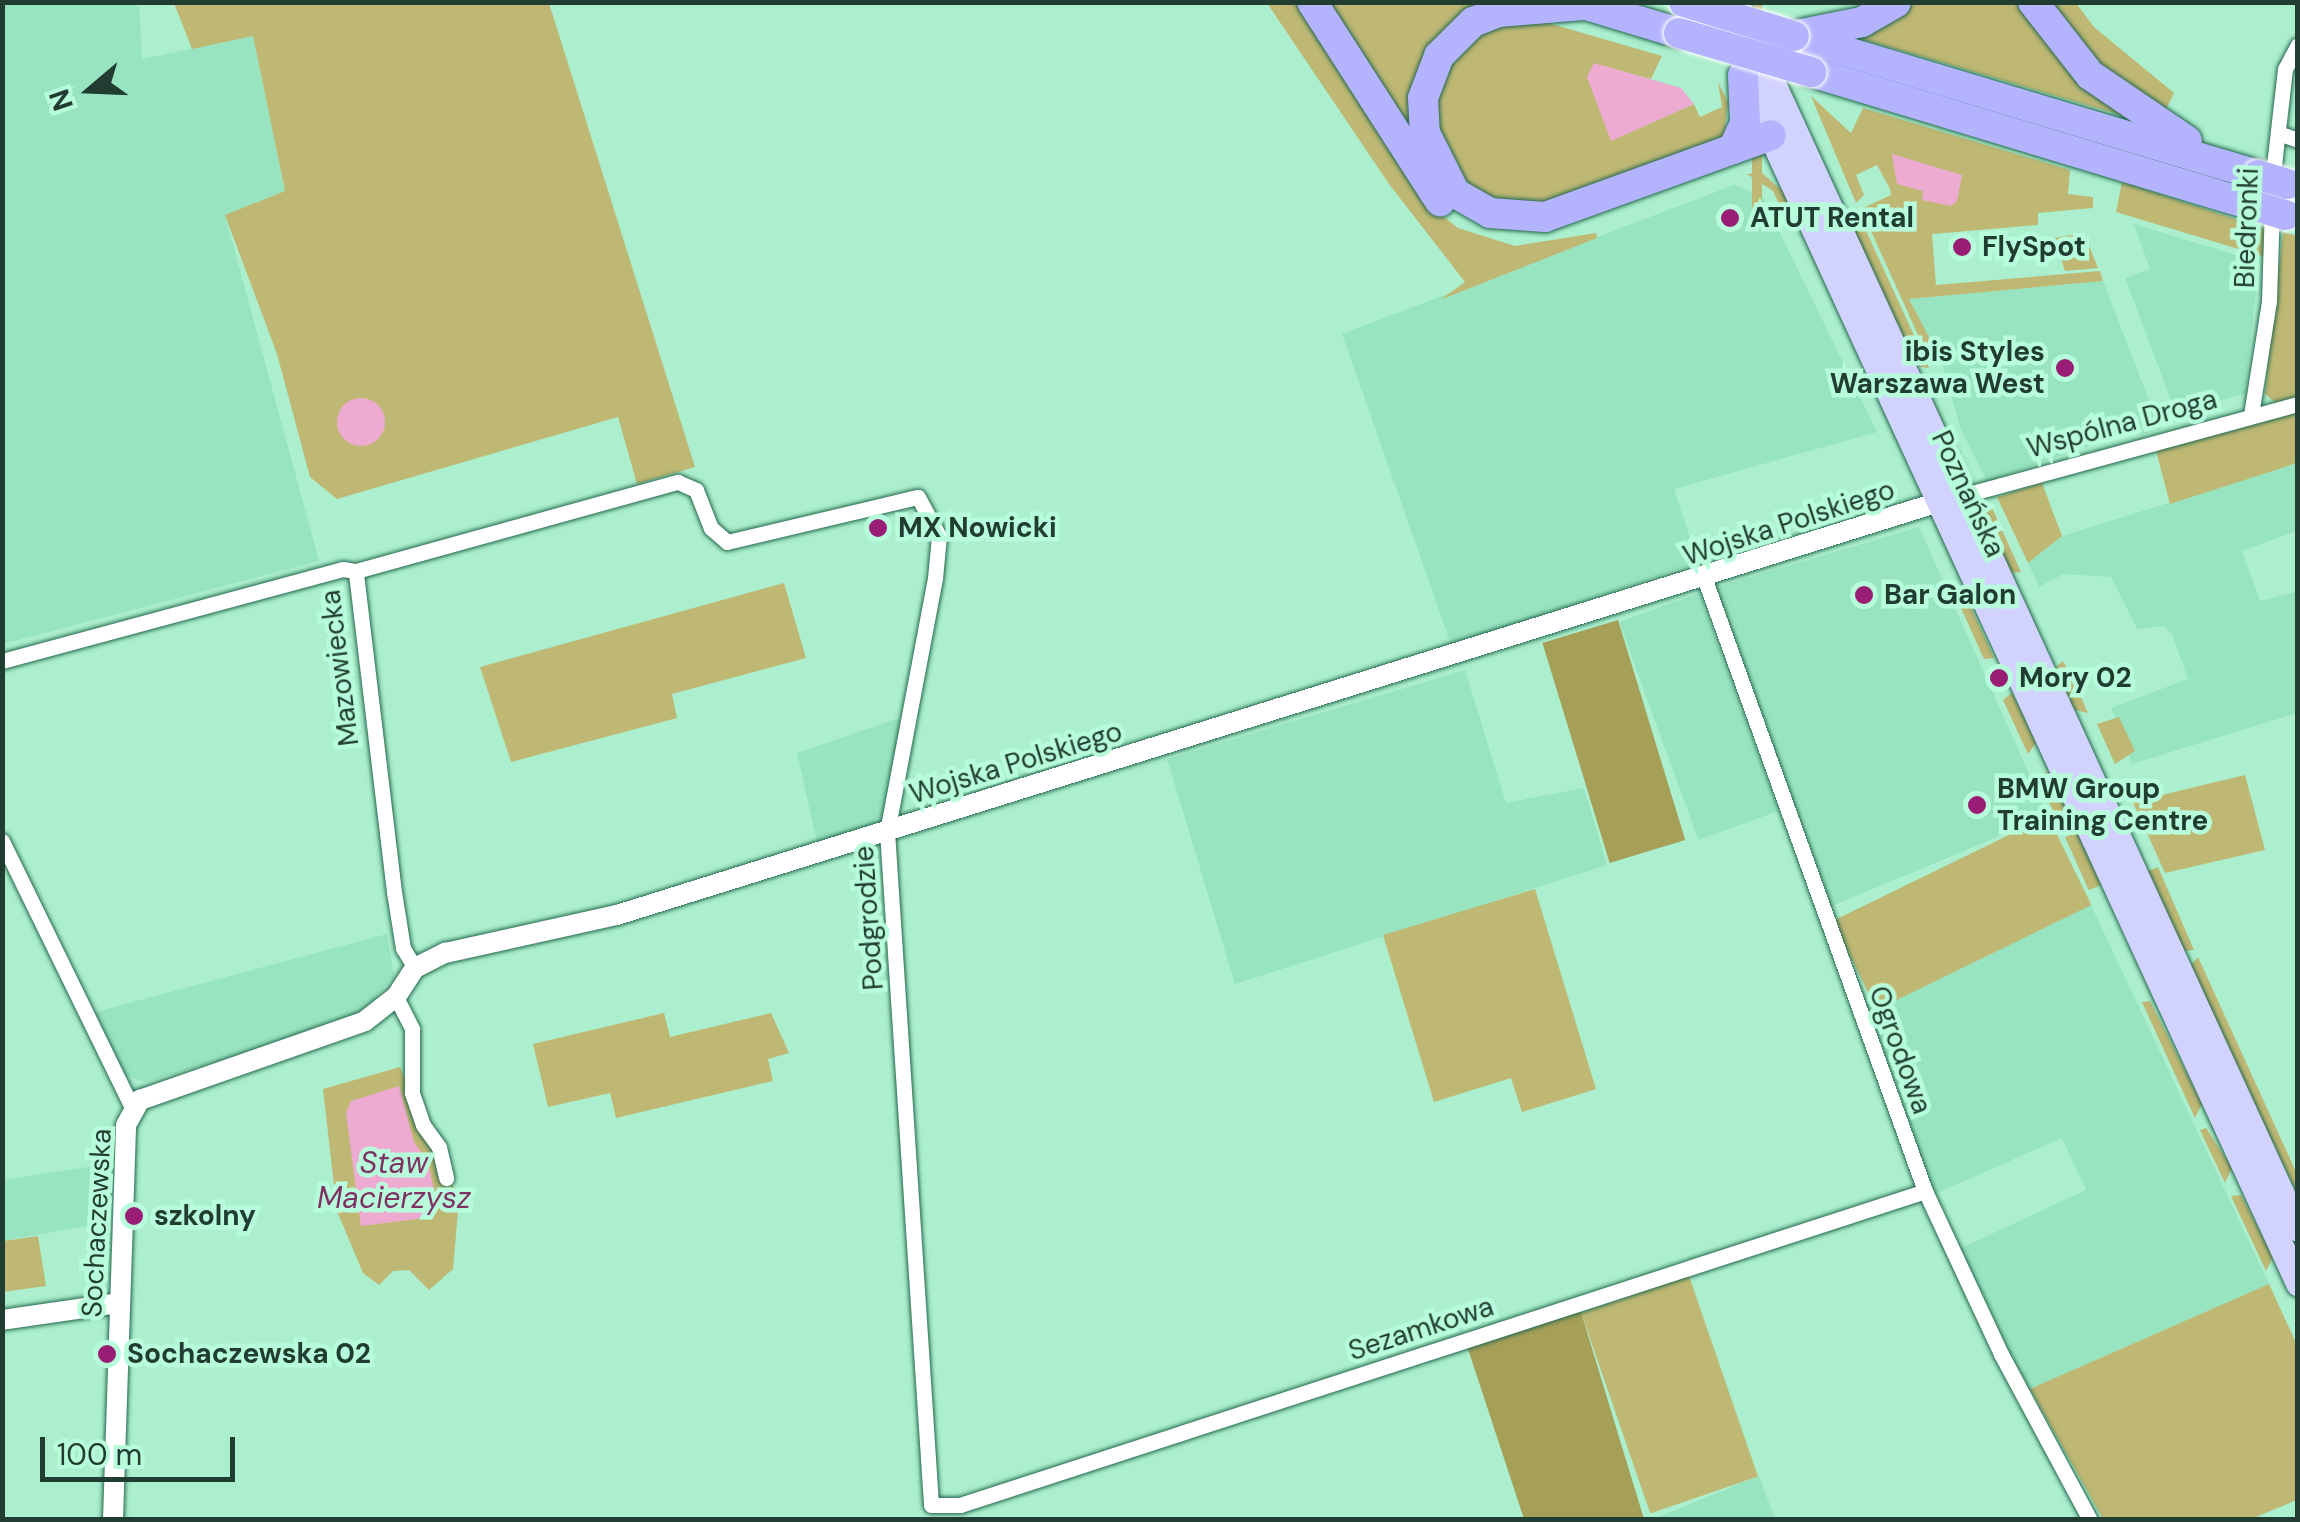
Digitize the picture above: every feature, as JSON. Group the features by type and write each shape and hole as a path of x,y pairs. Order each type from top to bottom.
{"highway":[{"path":"1312,2 1432,193 1486,230 1526,236 1585,224 1781,139"},
{"path":"1794,36 1862,22 1896,2"},
{"path":"2033,2 2067,52 2115,96 2258,175 2292,201"},
{"path":"1781,139 1733,150 1546,217 1490,213 1455,193 1431,154 1423,117 1439,56 1473,22 1498,12 1580,4 1794,36 2258,175"},
{"path":"1682,18 1811,72 2256,206 2292,201"},
{"path":"1733,150 1745,122 1742,75"}],"main road":[{"name":"Poznańska","path":"1709,2 1742,75 1781,139 2298,1229"},
{"name":"Poznańska","path":"1736,2 1781,139"},
{"name":"Poznańska","path":"1950,499 2298,1284"}],"street":[{"name":"Biedronki","path":"2251,415 2270,289 2285,69 2298,45"},
{"path":"2278,133 2298,140"},
{"name":"Wspólna Droga","path":"1950,499 2298,404"},
{"name":"Mazowiecka","path":"415,968 404,948 394,892 356,571 678,482"},
{"name":"Podgrodzie","path":"678,482 696,490 711,528 727,542 902,497 918,497 928,508 939,536 936,578 888,831 931,1505"},
{"name":"Wojska Polskiego","path":"415,968 445,952 617,915 1705,580 1950,499"},
{"path":"2,661 343,569 356,571"},
{"name":"Ogrodowa","path":"1705,580 1925,1191 2000,1354 2090,1520"},
{"name":"Sochaczewska","path":"2,842 133,1109 126,1125 113,1520"},
{"path":"133,1109 169,1088 364,1022 396,997 415,968"},
{"path":"396,997 408,1009 412,1029 412,1092 423,1126 439,1147 446,1178"},
{"name":"Sezamkowa","path":"931,1505 960,1505 1925,1191"},
{"path":"2,1320 119,1304"}],"shaded area":[{"path":"3,3 139,3 142,59 253,36 285,191 225,215 319,561 3,644"},
{"path":"174,3 549,3 695,467 637,484 618,417 337,499 310,477 277,354 225,215 285,191 253,36 192,49"},
{"path":"1267,3 1300,3 1434,209 1458,228 1515,246 1596,233 1597,238 1440,300 1465,282 1389,184"},
{"path":"1319,3 1510,3 1465,20 1416,136"},
{"path":"1752,3 1762,3 1762,222 1752,222"},
{"path":"1911,3 2023,3 2135,119 1844,34"},
{"path":"2043,3 2076,3 2094,27 2174,93 2163,116 2113,84"},
{"path":"1538,20 1662,56 1651,79 1594,64 1611,140 1694,104 1700,117 1722,107 1718,82 1728,102 1724,136 1576,200 1496,205 1450,176 1430,104 1453,51 1496,22"},
{"path":"1811,96 1851,133 1863,108 2070,170 2068,194 2093,197 2093,208 2038,213 2038,225 1932,234 1936,285 2100,271 2103,281 1909,299 1942,362 1932,366 1861,209 1891,195 1890,189 1877,165 1856,175 1864,195 1856,203"},
{"path":"1762,173 1785,193 1794,223 1789,226 1773,191 1747,174"},
{"path":"2122,182 2263,228 2265,257 2116,212"},
{"path":"1734,185 1762,196 1877,432 1674,489 1698,562 1452,647 1342,334"},
{"path":"1857,211 1929,368 1914,366 1858,243 1849,216"},
{"path":"2134,224 2259,262 2245,394 2175,411 2125,278 2150,269"},
{"path":"2283,232 2297,236 2297,398 2276,403 2265,394"},
{"path":"2084,233 2098,268 2065,271 2054,238"},
{"path":"2103,281 2160,429 2141,435 2122,419 2110,423 2113,433 2103,441 1987,481 1961,430 1942,363 1909,299"},
{"path":"2297,413 2297,463 2170,504 2156,451"},
{"path":"2297,463 2297,531 2242,551 2260,601 2295,592 2297,713 2132,764 2111,708 2188,679 2172,634 2164,626 2137,629 2111,577 2063,574 2039,587 2028,563 2062,536"},
{"path":"2042,483 2062,536 2028,563 1997,497"},
{"path":"1984,502 1992,508 2021,572 2009,573 1982,510"},
{"path":"1919,527 2048,816 1827,908 1714,588"},
{"path":"784,583 806,658 672,694 677,718 511,762 480,667"},
{"path":"1953,590 1964,592 1994,658 1984,659"},
{"path":"1699,593 1778,811 1698,840 1619,622"},
{"path":"1618,620 1685,840 1610,863 1542,643"},
{"path":"2063,661 2088,713 2071,709 2054,669"},
{"path":"1465,670 1506,803 1584,788 1607,865 1235,984 1167,759"},
{"path":"2012,693 2036,743 2028,754 2003,700"},
{"path":"911,714 885,826 818,846 797,753"},
{"path":"2119,717 2135,751 2115,764 2097,724"},
{"path":"2049,771 2073,823 2061,828 2037,776"},
{"path":"2245,775 2265,850 2165,873 2133,802"},
{"path":"2048,816 2091,905 1877,1010 1833,921"},
{"path":"2077,832 2101,885 2089,890 2065,837"},
{"path":"2158,867 2194,950 2182,951 2146,872"},
{"path":"1535,889 1596,1089 1522,1112 1511,1078 1434,1102 1383,935"},
{"path":"2091,905 2269,1284 2030,1389 1999,1339 1959,1249 2086,1190 2062,1138 1935,1194 1862,1006"},
{"path":"387,934 394,976 363,1012 301,1037 145,1082 118,1072 92,1013"},
{"path":"2198,957 2297,1174 2297,1193 2190,967"},
{"path":"2150,1001 2202,1104 2195,1118 2142,1002"},
{"path":"664,1013 670,1037 771,1013 789,1053 768,1059 773,1081 616,1118 610,1093 548,1107 533,1044"},
{"path":"400,1067 459,1199 453,1269 429,1290 409,1270 393,1271 379,1285 363,1273 337,1211 323,1089"},
{"path":"2206,1128 2232,1168 2225,1183 2200,1130"},
{"path":"115,1163 109,1222 3,1241 2,1180"},
{"path":"2241,1195 2273,1257 2266,1271 2231,1196"},
{"path":"38,1236 46,1286 3,1292 3,1241"},
{"path":"1689,1276 1758,1476 1650,1514 1581,1313"},
{"path":"2269,1284 2297,1345 2297,1500 2251,1519 2103,1519 2030,1389"},
{"path":"1580,1309 1644,1519 1524,1519 1467,1346"},
{"path":"1759,1476 1775,1519 1651,1520"}],"water":[{"path":"1594,63 1681,88 1694,104 1611,141 1587,77"},
{"path":"1892,154 1962,175 1957,201 1951,206 1922,200 1923,191 1897,184"},
{"path":"361,398 378,405 385,422 378,439 361,446 344,439 337,422 344,405"},
{"name":"Staw Macierzysz","path":"399,1086 414,1142 428,1162 438,1208 433,1217 361,1226 346,1113 351,1101"}],"place":[{"name":"ATUT Rental","path":"1730,218"},
{"name":"FlySpot","path":"1962,247"},
{"name":"ibis Styles Warszawa West","path":"2065,368"},
{"name":"MX Nowicki","path":"878,528"},
{"name":"Bar Galon","path":"1864,595"},
{"name":"Mory 02","path":"1999,678"},
{"name":"BMW Group Training Centre","path":"1977,805"},
{"name":"szkolny","path":"134,1216"},
{"name":"Sochaczewska 02","path":"107,1354"}]}
